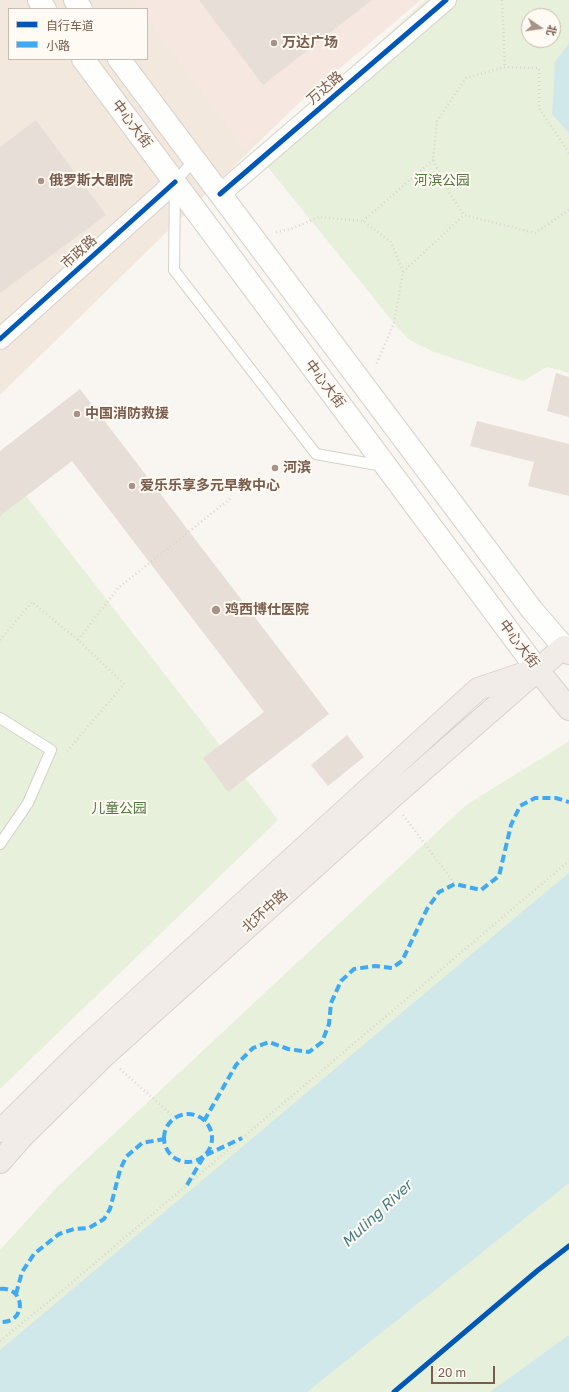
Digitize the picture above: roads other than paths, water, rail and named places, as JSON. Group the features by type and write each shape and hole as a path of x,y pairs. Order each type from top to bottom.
{"highway":[{"name":"北环中路","path":"0,1162 21,1138 105,1055 537,669 566,650"},
{"name":"北环中路","path":"0,1131 80,1052 478,690 537,669"},
{"name":"中心大街","path":"537,669 564,702"}],"main road":[{"path":"39,0 45,8"},
{"path":"75,0 81,8"},
{"name":"中心大街","path":"84,60 537,669"},
{"name":"中心大街","path":"120,60 532,610 566,650"}],"street":[{"name":"万达路","path":"220,194 446,0"},
{"name":"市政路","path":"0,339 175,182"}],"lane":[{"path":"194,160 175,182 174,270 316,454 387,467"},
{"path":"0,718 50,750 28,803 0,844"}],"water":[{"path":"569,43 569,133 552,114 555,62"},
{"name":"Muling River","path":"569,873 569,1183 307,1392 0,1392 0,1350"},
{"path":"569,1335 569,1392 490,1392"}],"place":[{"name":"万达广场","path":"274,43"},
{"name":"俄罗斯大剧院","path":"41,181"},
{"name":"中国消防救援","path":"77,414"},
{"name":"河滨","path":"275,468"},
{"name":"爱乐乐享多元早教中心","path":"132,486"},
{"name":"鸡西博仕医院","path":"216,610"}],"park label":[{"name":"河滨公园","path":"442,181"},
{"name":"儿童公园","path":"119,809"}]}
